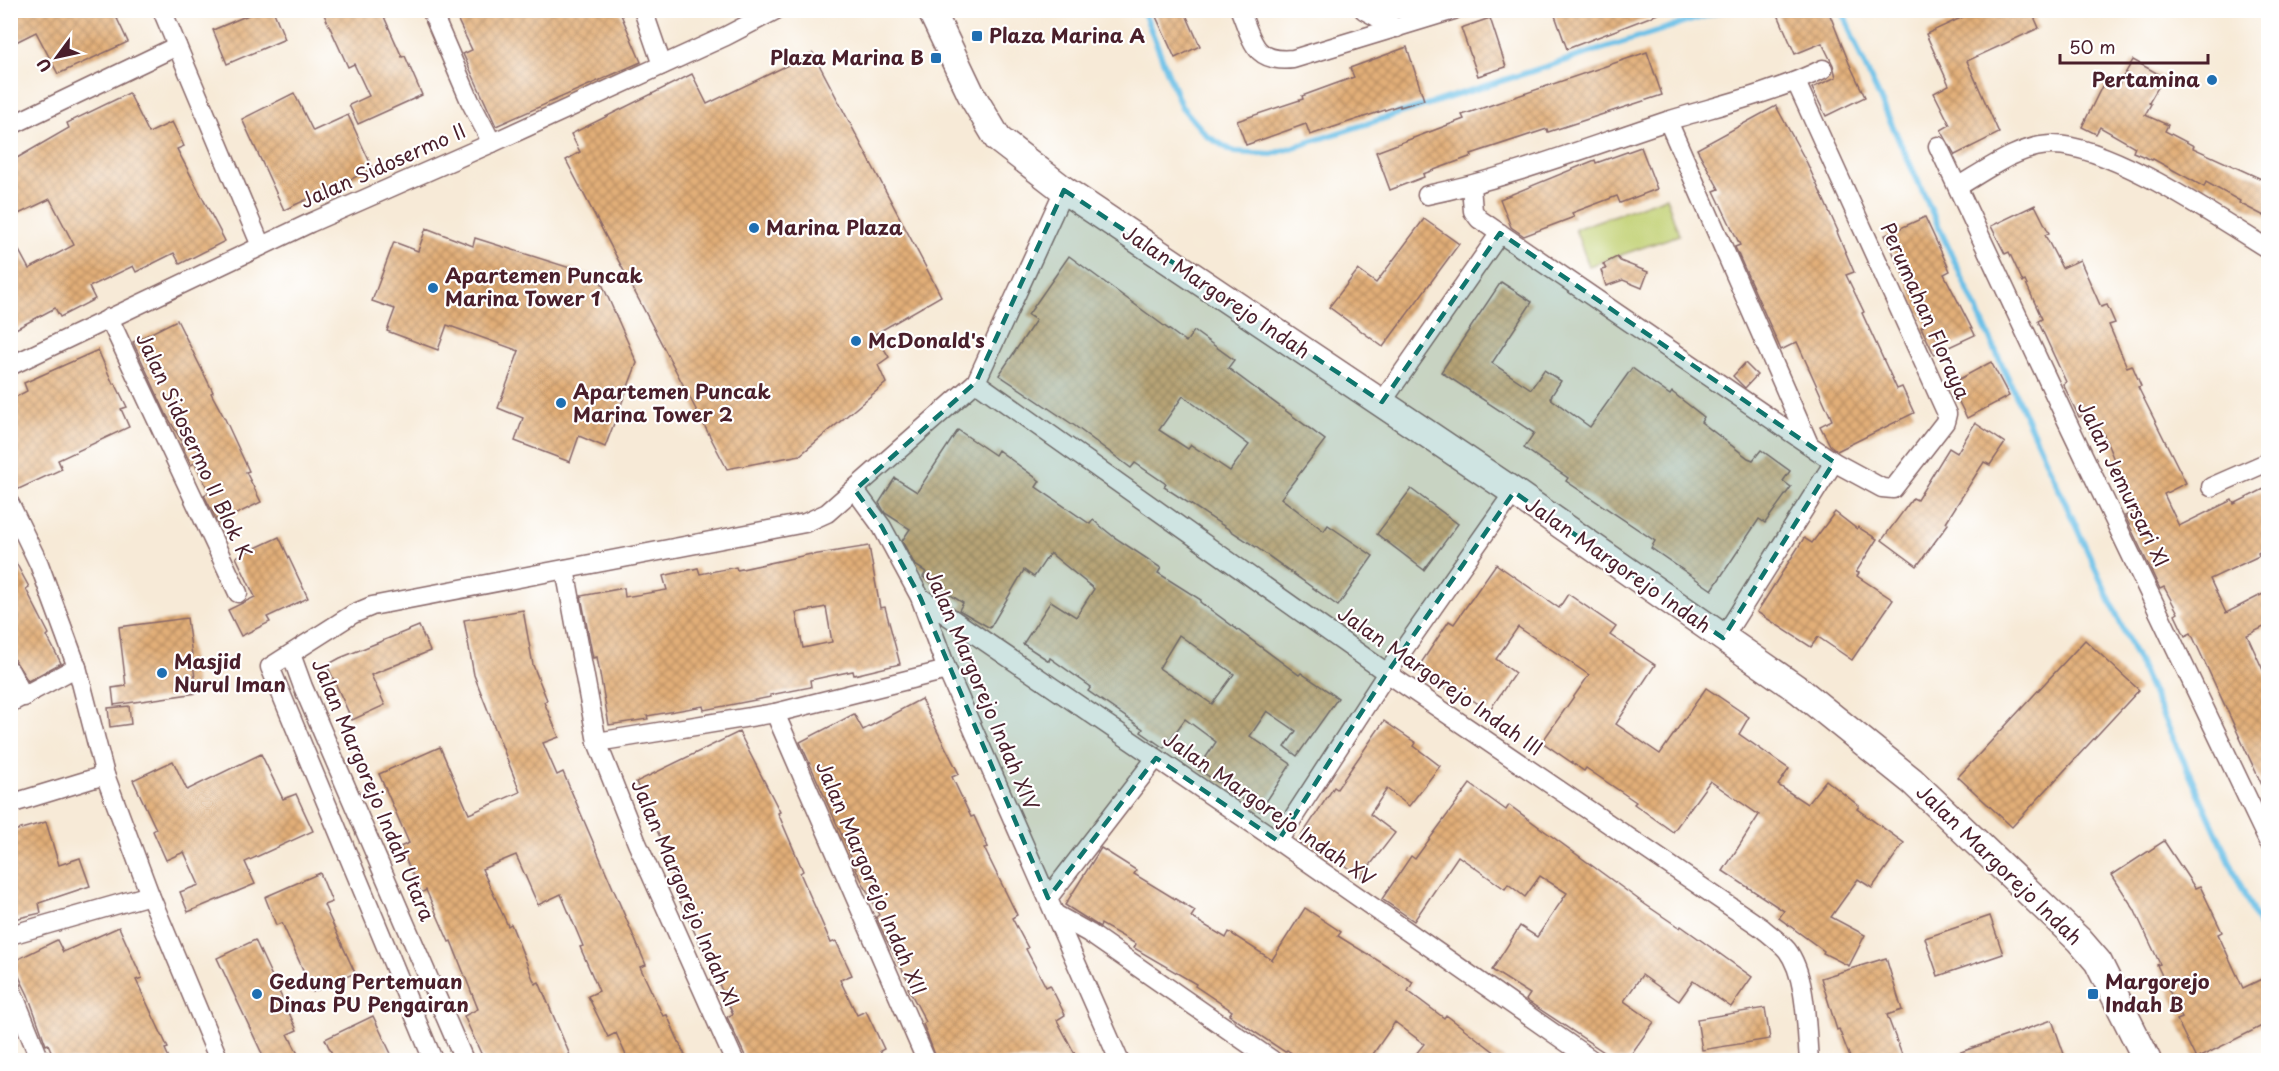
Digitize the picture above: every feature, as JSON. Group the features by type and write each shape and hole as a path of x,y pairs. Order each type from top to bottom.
{"main road":[{"name":"Jalan Margorejo Indah","path":"931,10 971,94 998,139 1064,190 1382,402 1800,691 1885,757 2079,940 2098,962 2147,1060"},
{"path":"948,10 961,41 1009,132 1013,149"}],"street":[{"path":"162,10 261,246"},
{"path":"431,10 470,101 492,143"},
{"path":"643,10 662,65"},
{"name":"Jalan Sidosermo II","path":"10,366 192,281 261,246 492,143 776,10"},
{"path":"1240,10 1254,44 1262,55 1271,60 1293,59 1454,10"},
{"path":"1364,10 1397,28"},
{"path":"10,126 177,46"},
{"path":"1427,195 1471,186 1668,121 1796,82 1823,69"},
{"name":"Perumahan Floraya","path":"1471,186 1473,211 1476,216 1834,462 1882,488 1893,489 1901,482 1947,419 1947,414 1796,82"},
{"path":"1668,121 1810,445"},
{"path":"1959,186 1999,162 2028,150 2050,145 2089,150 2157,182 2268,249"},
{"name":"Jalan Jemursari XI","path":"1938,146 1959,186 2066,418 2268,841"},
{"path":"291,654 352,614 372,606 805,522 827,513 976,382 1064,190"},
{"path":"1382,402 1500,233"},
{"name":"Jalan Sidosermo II Blok K","path":"109,318 238,593"},
{"name":"Jalan Margorejo Indah III","path":"976,382 1387,673 1762,928 1787,950 1796,966 1801,982 1809,1060"},
{"path":"1723,638 1834,462"},
{"path":"2211,487 2268,462"},
{"name":"Jalan Margorejo Indah XIV","path":"855,490 882,527 920,597 947,670 1119,1060"},
{"path":"1278,841 1387,673 1514,492"},
{"path":"10,504 39,564 77,667 105,775 150,895 219,1060"},
{"name":"Jalan Margorejo Indah XI","path":"564,569 597,742 637,843 734,1060"},
{"name":"Jalan Margorejo Indah XV","path":"920,597 1278,841 1592,1060"},
{"name":"Jalan Margorejo Indah Utara","path":"433,1060 270,667 291,654 464,1060"},
{"path":"10,671 17,700 77,667"},
{"path":"597,742 775,713 947,670"},
{"name":"Jalan Margorejo Indah XII","path":"775,713 926,1060"},
{"path":"1156,758 1052,906 1272,1060"},
{"path":"10,804 105,775"},
{"path":"10,935 150,895"},
{"path":"10,986 40,1060"}],"highlighted area":[{"path":"1064,190 1382,402 1500,233 1834,462 1723,638 1514,492 1387,673 1278,841 1156,758 1048,898 920,597 882,527 855,490 976,382"}],"green space":[{"path":"1666,197 1679,235 1589,266 1575,229"}],"building":[{"path":"10,10 113,10 128,42 58,74 36,32 10,45"},
{"path":"260,10 273,10 285,39 227,64 213,30"},
{"path":"322,10 381,10 422,95 358,124 349,105 369,96 354,64 348,67"},
{"path":"453,10 619,10 641,62 496,126 463,54 472,50"},
{"path":"1153,10 1184,10 1200,46 1175,58"},
{"path":"1553,10 1663,10 1663,12 1567,49"},
{"path":"1776,10 1828,10 1865,97 1826,116 1812,88 1836,77 1833,65 1822,43 1795,54"},
{"path":"1978,10 2031,10 2039,28 1967,61 1999,133 1955,155 1941,130 1950,125 1934,93 1949,85 1926,34"},
{"path":"1490,18 1506,67 1478,76 1461,28"},
{"path":"1407,47 1424,100 1400,107 1400,105 1310,135 1306,124 1246,145 1237,121 1303,99 1302,96 1354,77 1350,68"},
{"path":"1647,52 1662,95 1471,154 1472,156 1423,174 1424,177 1390,190 1376,152 1464,119 1462,115"},
{"name":"Marina Plaza","path":"813,53 941,296 875,334 889,357 878,365 886,383 800,455 727,469 566,160 580,152 571,134 692,74 707,104"},
{"path":"2133,60 2164,77 2145,115 2168,125 2165,131 2194,146 2193,148 2268,182 2268,218 2206,182 2204,187 2153,159 2133,152 2135,147 2100,127 2096,134 2082,127 2106,78 2119,84"},
{"path":"129,93 149,133 172,122 184,146 177,149 225,241 180,264 174,253 136,272 133,266 89,287 95,299 60,317 55,308 10,332 10,234 29,269 74,245 50,199 10,218 10,162 69,128 67,123"},
{"path":"294,93 313,131 348,115 373,169 284,210 242,119"},
{"path":"1776,106 1807,163 1838,231 1854,272 1846,275 1864,312 1862,313 1897,389 1902,387 1914,413 1837,451 1830,445 1820,426 1832,420 1797,342 1781,350 1735,247 1740,245 1714,191 1719,189 1697,149"},
{"path":"1641,147 1657,189 1620,203 1617,196 1572,213 1574,217 1524,236 1511,227 1500,199 1595,160 1596,163"},
{"path":"2035,205 2049,233 2045,235 2062,268 2080,260 2101,307 2107,305 2115,323 2109,325 2127,367 2132,365 2141,386 2138,387 2186,483 2164,494 2179,526 2232,500 2234,504 2268,487 2268,548 2258,553 2259,556 2210,579 2226,613 2263,594 2268,605 2268,625 2247,635 2268,681 2268,798 2191,633 2185,636 2175,615 2178,613 2164,587 2160,589 2125,516 2132,513 2117,488 2124,484 2102,431 2093,435 2083,415 2079,417 2063,384 2066,382 2038,321 2042,319 2025,281 2023,282 2009,252 2005,254 1991,226"},
{"path":"1925,217 1950,271 1944,274 1975,335 1934,354 1921,327 1925,325 1911,298 1913,296 1885,235"},
{"path":"1424,219 1459,244 1383,347 1329,307 1358,270 1376,283"},
{"path":"426,228 473,246 475,238 599,277 637,363 605,447 579,436 570,462 515,441 523,418 498,408 519,351 447,325 438,350 387,331 395,309 372,301 394,242 418,251"},
{"path":"1069,256 1186,342 1194,331 1234,360 1228,368 1325,440 1281,498 1324,531 1328,525 1373,556 1338,606 1256,547 1164,487 1166,484 1135,463 1131,468 1075,426 999,375 1036,320 1028,315","holes":["1183,396 1249,445 1230,471 1191,445 1188,449 1159,430"]},
{"path":"1617,257 1620,261 1648,272 1642,288 1623,280 1606,286 1601,270 1606,269 1603,264"},
{"path":"1501,282 1532,302 1492,363 1531,389 1544,370 1561,381 1550,398 1590,427 1632,368 1670,395 1672,392 1704,417 1701,422 1748,458 1753,460 1761,450 1790,471 1783,481 1791,487 1765,523 1759,519 1712,590 1651,548 1655,541 1566,481 1568,478 1524,448 1534,433 1441,372"},
{"path":"177,320 213,392 211,393 249,471 246,472 261,502 218,523 204,495 209,492 195,463 191,465 181,444 183,443 167,416 133,342"},
{"path":"98,350 113,384 115,383 127,407 121,409 129,427 58,460 62,469 10,493 10,400 27,391 24,383"},
{"path":"1991,362 2009,396 1967,418 1950,384"},
{"path":"1745,363 1757,375 1745,388 1733,376"},
{"path":"1975,423 2005,443 1990,465 1984,462 1946,522 1948,524 1917,566 1882,540 1913,498 1917,500 1949,448 1957,453"},
{"path":"958,430 995,455 998,450 1040,481 1036,487 1090,524 1093,520 1161,568 1158,573 1201,600 1200,602 1299,675 1301,673 1338,698 1297,756 1285,747 1296,731 1267,711 1250,736 1291,764 1260,811 1198,769 1216,742 1185,719 1164,748 1141,732 1143,729 1088,691 1091,687 1050,658 1049,661 1023,644 1051,601 1076,617 1094,589 1050,553 1034,577 1024,570 990,628 959,610 963,603 923,577 926,572 915,565 902,541 910,529 885,513 879,503 895,478 917,492","holes":["1179,635 1234,674 1212,704 1159,668"]},
{"path":"1411,489 1458,524 1424,570 1377,534"},
{"path":"1835,512 1857,529 1858,527 1877,539 1856,572 1859,573 1857,576 1893,600 1852,660 1818,637 1811,647 1757,612 1804,538 1812,543"},
{"path":"279,537 308,598 267,617 270,622 241,636 228,610 255,597 236,557"},
{"path":"869,546 880,608 885,607 900,664 854,675 853,671 810,680 811,687 770,695 771,697 704,710 703,706 647,716 648,719 609,725 597,657 593,658 581,596 624,588 625,597 667,590 663,576 698,568 700,574 736,567 737,570","holes":["826,607 832,642 803,648 796,613"]},
{"path":"10,552 29,587 26,589 61,663 28,681 10,653"},
{"path":"1496,564 1559,608 1568,594 1616,627 1610,635 1655,665 1616,724 1660,754 1706,688 1749,717 1739,734 1789,769 1778,785 1807,804 1826,780 1859,806 1857,809 1904,843 1872,888 1858,879 1831,917 1865,935 1849,966 1823,953 1824,951 1779,918 1784,911 1723,871 1759,815 1710,781 1673,832 1634,804 1636,802 1586,768 1584,771 1542,742 1589,675 1518,627 1496,659 1515,673 1489,711 1456,689 1453,694 1417,669 1449,621 1454,624"},
{"path":"523,610 533,665 547,700 544,702 559,737 543,743 557,775 563,772 646,965 640,967 663,1016 667,1015 687,1060 628,1060 616,1033 608,1037 588,996 599,991 561,894 538,905 516,855 482,869 508,926 511,924 535,984 539,982 572,1060 484,1060 464,1016 478,1009 451,941 449,942 426,890 421,893 400,847 409,843 379,774 440,747 469,814 520,792 474,675 464,620"},
{"path":"187,618 197,693 114,705 112,688 126,686 119,627"},
{"path":"419,626 430,651 371,675 385,705 352,720 327,665"},
{"path":"2085,640 2139,690 2012,827 1958,777"},
{"path":"921,699 959,774 952,777 988,847 984,848 1017,915 1012,918 1028,948 1026,949 1046,987 1050,985 1065,1015 1057,1020 1078,1060 937,1060 923,1024 926,1022 908,988 911,986 886,939 876,917 879,915 853,863 800,742 854,714 863,730"},
{"path":"129,706 131,724 110,727 108,708"},
{"path":"1384,721 1416,743 1414,746 1440,766 1409,806 1387,789 1370,814 1395,833 1361,877 1338,860 1336,863 1300,838 1334,787 1337,789"},
{"path":"739,732 780,812 778,813 803,871 800,873 831,943 836,941 852,975 840,980 857,1015 866,1011 884,1049 880,1051 885,1060 747,1060 727,1017 733,1014 676,893 680,892 663,853 666,851 636,782"},
{"path":"261,754 283,799 296,794 313,831 245,862 255,884 188,912 180,892 199,885 184,852 166,860 153,831 156,829 133,780 173,761 187,790"},
{"path":"1470,784 1506,810 1509,805 1646,905 1680,928 1681,926 1752,977 1731,1007 1693,981 1679,1001 1642,975 1624,1001 1654,1022 1627,1060 1616,1060 1526,1000 1530,994 1492,970 1520,926 1537,937 1567,893 1540,876 1525,897 1508,884 1505,889 1458,856 1414,921 1382,899 1411,856 1415,859"},
{"path":"46,822 59,865 80,858 90,886 39,903 41,913 10,920 10,897 14,896 10,881 10,832"},
{"path":"2164,841 2195,888 2200,886 2222,932 2218,934 2243,988 2268,976 2268,1023 2196,1059 2177,1020 2182,1018 2157,965 2160,964 2134,909 2112,875"},
{"path":"1101,848 1136,870 1134,874 1195,911 1191,917 1226,938 1229,932 1272,960 1305,908 1341,932 1338,936 1413,982 1408,991 1444,1018 1446,1015 1505,1060 1411,1060 1424,1044 1395,1022 1369,1060 1302,1060 1287,1050 1285,1052 1229,1015 1232,1011 1195,986 1196,984 1134,948 1136,944 1101,924 1100,927 1065,905"},
{"path":"320,873 332,902 324,905 355,973 313,992 282,923 276,925 265,897"},
{"path":"1990,916 2003,954 1938,976 1925,938"},
{"path":"119,927 142,978 136,980 168,1048 165,1049 170,1060 55,1060 48,1044 46,1045 28,995 12,962 57,940 63,952"},
{"name":"Gedung Pertemuan Dinas PU Pengairan","path":"255,940 297,1030 288,1034 301,1060 265,1060 217,958"},
{"path":"1886,958 1902,1010 1887,1015 1902,1055 1887,1060 1851,1060 1839,1029 1837,1030 1821,978"},
{"path":"1765,1008 1770,1039 1702,1050 1697,1019"},
{"path":"373,1016 394,1060 335,1060 325,1039"},
{"path":"2052,1020 2065,1057 2054,1060 1945,1060 1944,1058"}],"waterway":[{"path":"1143,10 1181,106 1207,136 1234,152 1272,154 1724,10"},
{"path":"1842,10 1860,55 2268,945"}],"place":[{"name":"Plaza Marina A","path":"977,36"},
{"name":"Plaza Marina B","path":"936,58"},
{"name":"Pertamina","path":"2212,80"},
{"name":"Marina Plaza","path":"754,228"},
{"name":"Apartemen Puncak Marina Tower 1","path":"433,288"},
{"name":"McDonald's","path":"856,341"},
{"name":"Apartemen Puncak Marina Tower 2","path":"561,403"},
{"name":"Masjid Nurul Iman","path":"162,673"},
{"name":"Gedung Pertemuan Dinas PU Pengairan","path":"257,994"},
{"name":"Margorejo Indah B","path":"2093,994"}]}
